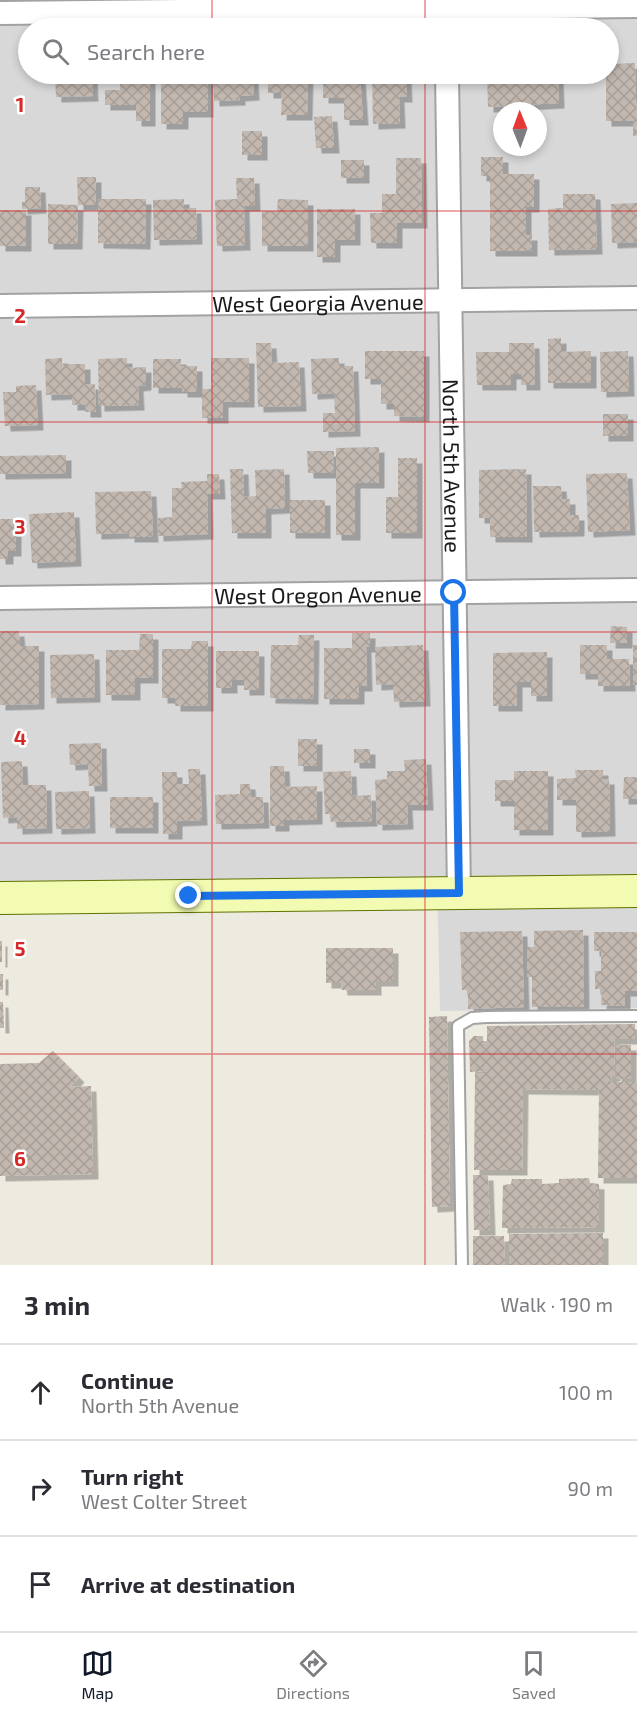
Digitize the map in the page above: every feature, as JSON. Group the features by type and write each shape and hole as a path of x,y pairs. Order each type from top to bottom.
{"street":[{"path":"0,13 446,12 637,6"},
{"name":"North 5th Avenue","path":"447,84 459,893"},
{"name":"West Georgia Avenue","path":"0,306 637,298"},
{"name":"West Oregon Avenue","path":"0,598 637,590"},
{"path":"0,898 637,891"}],"lane":[{"path":"462,1265 458,1026 471,1018 487,1017 637,1016"}],"shaded area":[{"path":"0,0 637,0 637,1008 440,1011 437,878 0,883"}],"building":[{"path":"635,63 637,136 633,136 633,121 606,121 606,84 619,84 619,64"},
{"path":"55,84 92,84 93,96 56,97"},
{"path":"120,84 150,84 150,121 136,121 136,105 105,105 105,90 120,90"},
{"path":"161,84 208,84 208,112 183,112 183,124 161,124"},
{"path":"213,84 253,84 254,95 240,96 240,100 214,101"},
{"path":"268,84 308,84 307,115 281,115 282,93 268,93"},
{"path":"323,84 361,84 363,120 344,120 344,98 323,98"},
{"path":"372,84 406,84 407,97 399,97 400,123 373,124"},
{"path":"487,84 558,84 559,103 493,102 493,107 488,107"},
{"path":"332,116 334,148 316,148 314,117"},
{"path":"242,131 262,131 262,155 242,155"},
{"path":"481,157 503,157 503,174 534,174 534,207 526,207 526,235 532,235 532,251 490,251 490,176 481,176"},
{"path":"396,158 421,158 422,223 397,223 397,243 371,243 370,213 382,213 382,194 396,194"},
{"path":"341,160 364,160 364,178 341,178"},
{"path":"77,177 96,177 96,205 78,205"},
{"path":"236,178 254,178 255,206 244,206 245,245 217,246 215,200 237,199"},
{"path":"25,187 40,187 41,208 22,209 22,202 25,202"},
{"path":"563,194 595,194 597,249 549,250 548,209 563,208"},
{"path":"98,199 146,199 145,244 98,243"},
{"path":"184,199 184,208 196,208 197,239 154,240 153,200"},
{"path":"278,199 308,200 308,246 262,246 262,211 277,211"},
{"path":"637,203 637,242 612,243 611,204"},
{"path":"48,204 78,205 77,244 48,244"},
{"path":"317,209 355,209 355,240 335,240 335,257 317,257"},
{"path":"0,210 26,210 26,246 0,246"},
{"path":"561,338 561,352 591,351 591,383 548,383 548,339"},
{"path":"256,343 271,343 272,363 299,362 301,406 258,407"},
{"path":"509,343 534,343 535,385 521,385 521,374 511,374 511,385 477,385 476,352 509,352"},
{"path":"365,351 424,351 424,417 394,416 394,404 381,404 381,379 365,379"},
{"path":"628,351 629,391 601,392 600,352"},
{"path":"62,358 62,364 85,364 85,384 95,384 96,412 85,412 85,405 72,405 72,394 46,395 45,359"},
{"path":"127,358 127,368 146,367 146,385 138,386 139,405 99,406 98,359"},
{"path":"211,358 249,358 249,402 223,402 223,418 202,418 202,389 211,389"},
{"path":"339,358 339,366 353,366 355,431 323,432 323,413 335,413 334,393 312,394 311,359"},
{"path":"153,359 181,359 181,366 197,366 197,392 182,392 182,388 153,388"},
{"path":"36,385 38,425 5,426 3,392 16,392 16,386"},
{"path":"603,414 628,414 628,436 603,436"},
{"path":"379,447 379,483 355,483 355,535 336,535 336,448"},
{"path":"307,451 334,451 334,473 308,473"},
{"path":"66,455 66,473 0,474 0,456"},
{"path":"398,458 417,458 417,533 386,533 386,497 398,497"},
{"path":"230,469 243,469 244,497 256,496 255,470 284,469 285,508 266,509 266,533 232,533"},
{"path":"526,469 527,537 490,537 490,518 479,518 479,470"},
{"path":"627,473 630,530 588,532 586,474"},
{"path":"207,474 219,474 220,494 207,494 208,534 158,536 158,518 172,517 172,488 182,488 181,482 207,481"},
{"path":"533,486 561,486 562,499 570,499 570,515 579,515 579,531 534,532"},
{"path":"151,491 153,537 129,537 129,533 96,534 95,492"},
{"path":"290,500 325,500 325,533 290,533"},
{"path":"74,512 76,561 32,563 29,514"},
{"path":"0,519 16,519 16,551 8,551 8,559 0,559"},
{"path":"611,626 627,627 627,643 610,643"},
{"path":"0,631 19,631 20,646 39,646 39,704 0,705"},
{"path":"352,633 370,633 370,647 366,647 367,686 359,686 359,699 324,699 324,648 352,648"},
{"path":"140,634 153,634 153,678 135,678 135,695 106,695 106,650 139,650"},
{"path":"299,635 314,635 313,699 270,698 271,645 298,645"},
{"path":"192,641 208,641 208,706 175,706 175,698 162,698 162,649 191,649"},
{"path":"423,645 425,701 394,702 393,684 376,685 375,647"},
{"path":"580,645 607,645 607,659 629,659 630,686 598,686 598,674 580,674"},
{"path":"633,645 637,645 637,685 633,685"},
{"path":"216,651 259,651 259,690 244,690 244,680 232,680 232,688 216,688"},
{"path":"547,652 547,696 531,696 531,682 517,682 517,706 493,706 493,653"},
{"path":"94,654 95,697 51,698 50,655"},
{"path":"298,739 317,739 317,766 298,766"},
{"path":"101,743 102,786 89,786 88,764 70,765 69,744"},
{"path":"354,749 370,749 370,763 354,763"},
{"path":"426,759 428,805 407,805 408,824 377,825 375,780 387,779 387,771 405,771 404,760"},
{"path":"22,761 23,785 46,785 47,828 17,829 17,817 3,818 1,762"},
{"path":"270,766 284,766 285,787 317,786 317,819 284,820 284,826 270,826"},
{"path":"188,769 200,769 202,820 177,821 177,834 163,834 162,772 177,772 177,784 189,784"},
{"path":"575,770 603,770 603,779 609,779 610,831 576,832 576,800 557,800 557,779 576,778"},
{"path":"351,771 352,796 371,795 372,821 331,822 330,814 325,814 323,772"},
{"path":"514,771 548,771 548,830 514,830 514,801 495,801 495,780 514,780"},
{"path":"624,777 637,777 637,799 623,799"},
{"path":"240,784 250,784 251,797 263,797 264,823 216,824 215,795 240,794"},
{"path":"89,791 90,828 56,829 55,792"},
{"path":"110,797 153,797 153,828 110,828"},
{"path":"583,930 584,1007 532,1007 532,977 527,977 527,947 534,947 534,931"},
{"path":"522,931 524,1007 468,1009 468,990 462,990 460,932"},
{"path":"594,932 637,932 637,991 625,991 625,1006 601,1005 602,989 595,989 595,971 601,971 601,951 594,951"},
{"path":"0,941 2,941 2,962 0,962"},
{"path":"326,948 393,948 393,981 376,981 376,990 342,990 341,983 326,983"},
{"path":"0,974 3,974 3,990 0,990"},
{"path":"0,1002 3,1002 4,1028 0,1028"},
{"path":"447,1016 450,1206 432,1207 429,1017"},
{"path":"635,1024 635,1039 614,1039 615,1076 612,1076 611,1082 637,1082 637,1178 598,1178 599,1090 523,1089 522,1170 474,1170 475,1073 484,1073 484,1071 470,1072 469,1041 474,1036 483,1036 483,1041 487,1041 487,1026"},
{"path":"616,1045 631,1045 631,1079 616,1079"},
{"path":"53,1051 79,1077 70,1087 91,1086 93,1174 0,1176 0,1064 39,1063"},
{"path":"473,1175 488,1175 490,1230 474,1230"},
{"path":"589,1178 590,1183 599,1184 599,1227 502,1228 503,1185 511,1184 512,1179 542,1179 542,1184 559,1183 559,1179"},
{"path":"603,1233 603,1265 509,1265 509,1234"},
{"path":"473,1236 504,1236 505,1265 473,1265"}],"route":[{"path":"189,896 459,893 454,593"}]}
